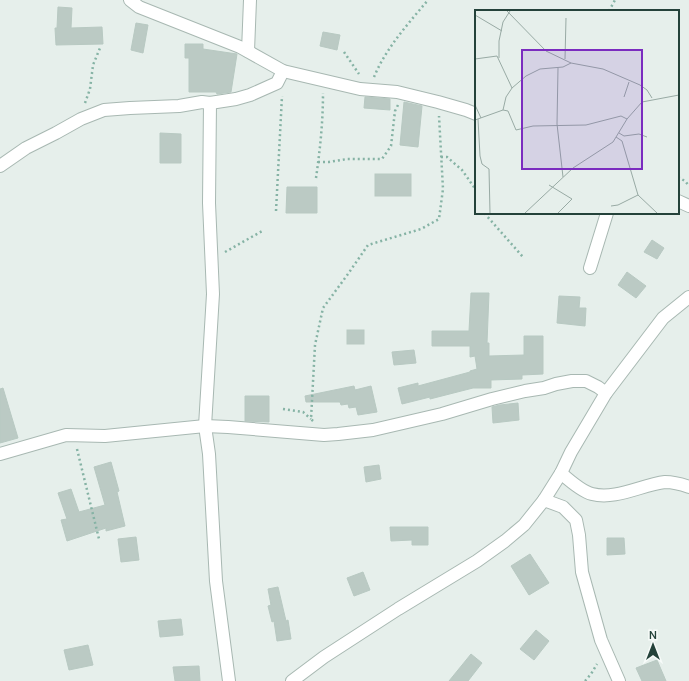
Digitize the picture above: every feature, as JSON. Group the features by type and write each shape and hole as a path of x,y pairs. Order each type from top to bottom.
{"street":[{"path":"130,0 139,7 248,51 283,71 369,90 397,92 438,102 475,114"},
{"path":"248,51 250,0"},
{"path":"0,166 26,148 81,119 104,110 172,106 202,102 210,103 250,95 277,83 283,71"},
{"path":"210,103 209,203 212,294 205,426 209,454 216,581 228,681"},
{"path":"679,201 689,206"},
{"path":"590,268 607,214"},
{"path":"292,681 324,657 398,609 477,561 524,525 544,500 561,473 571,452 606,393 663,318 689,297"},
{"path":"0,454 66,435 105,436 205,426 324,435 373,430 442,414 525,391 572,381 586,381 606,393"},
{"path":"561,473 577,486 591,494 617,494 665,482 676,483 689,487"},
{"path":"544,500 563,508 576,520 579,535 582,572 601,640 619,681"}],"path":[{"path":"369,90 378,66 400,33 428,0"},
{"path":"610,10 615,0"},
{"path":"81,119 83,108 90,89 93,65 100,48"},
{"path":"344,52 369,90"},
{"path":"316,178 323,109 323,80"},
{"path":"276,211 282,94"},
{"path":"318,162 347,159 382,159 391,146 396,111 404,94"},
{"path":"311,419 315,345 323,308 368,245 421,229 439,219 444,189 438,102"},
{"path":"441,157 447,157 462,170 475,189"},
{"path":"679,178 685,181 689,186"},
{"path":"486,214 523,256"},
{"path":"211,257 226,252 264,230"},
{"path":"283,410 303,412 324,435"},
{"path":"73,435 99,539"}],"building":[{"path":"58,7 72,8 71,28 102,27 103,44 56,45 55,28 57,28"},
{"path":"136,23 148,25 143,53 131,50"},
{"path":"323,32 340,35 337,50 320,46"},
{"path":"185,44 203,44 203,49 237,54 231,92 217,94 216,92 189,92 189,58 185,58"},
{"path":"365,97 390,99 390,110 364,108"},
{"path":"404,102 422,106 418,147 400,145"},
{"path":"160,133 181,134 181,163 160,163"},
{"path":"375,174 411,174 411,196 375,196"},
{"path":"287,187 317,187 317,213 286,213"},
{"path":"652,240 664,248 657,259 644,252"},
{"path":"627,272 646,286 636,298 618,285"},
{"path":"471,293 489,293 487,343 489,343 489,356 524,355 524,336 543,336 543,374 522,375 522,379 491,380 491,388 473,388 430,399 430,397 402,404 398,388 418,383 418,386 477,369 475,356 470,357 470,346 432,346 432,331 469,331"},
{"path":"559,296 580,297 579,308 586,308 585,326 557,323"},
{"path":"347,330 364,330 364,344 347,344"},
{"path":"414,350 416,363 394,365 392,352"},
{"path":"354,386 355,390 371,386 377,412 358,415 356,407 349,408 348,404 341,405 340,402 306,402 305,396"},
{"path":"3,388 18,438 0,443 0,389"},
{"path":"245,396 269,396 269,422 245,421"},
{"path":"518,403 519,420 493,423 492,407"},
{"path":"111,462 119,491 117,492 125,526 106,531 106,528 67,541 61,520 67,519 58,493 71,489 79,512 105,505 94,467"},
{"path":"379,465 381,479 366,482 364,467"},
{"path":"390,527 428,527 428,545 412,545 412,540 391,541"},
{"path":"136,537 139,560 121,562 118,539"},
{"path":"607,538 624,538 625,554 607,555"},
{"path":"530,554 549,583 529,595 511,566"},
{"path":"363,572 370,590 354,596 347,578"},
{"path":"278,587 286,621 288,620 291,639 277,641 274,621 272,622 268,606 271,605 268,589"},
{"path":"181,619 183,635 160,637 158,621"},
{"path":"536,630 549,641 534,660 520,649"},
{"path":"88,645 93,665 69,670 64,650"},
{"path":"471,654 482,663 468,681 449,681"},
{"path":"657,660 666,681 642,681 636,668"},
{"path":"199,666 200,681 175,681 173,667"}]}
